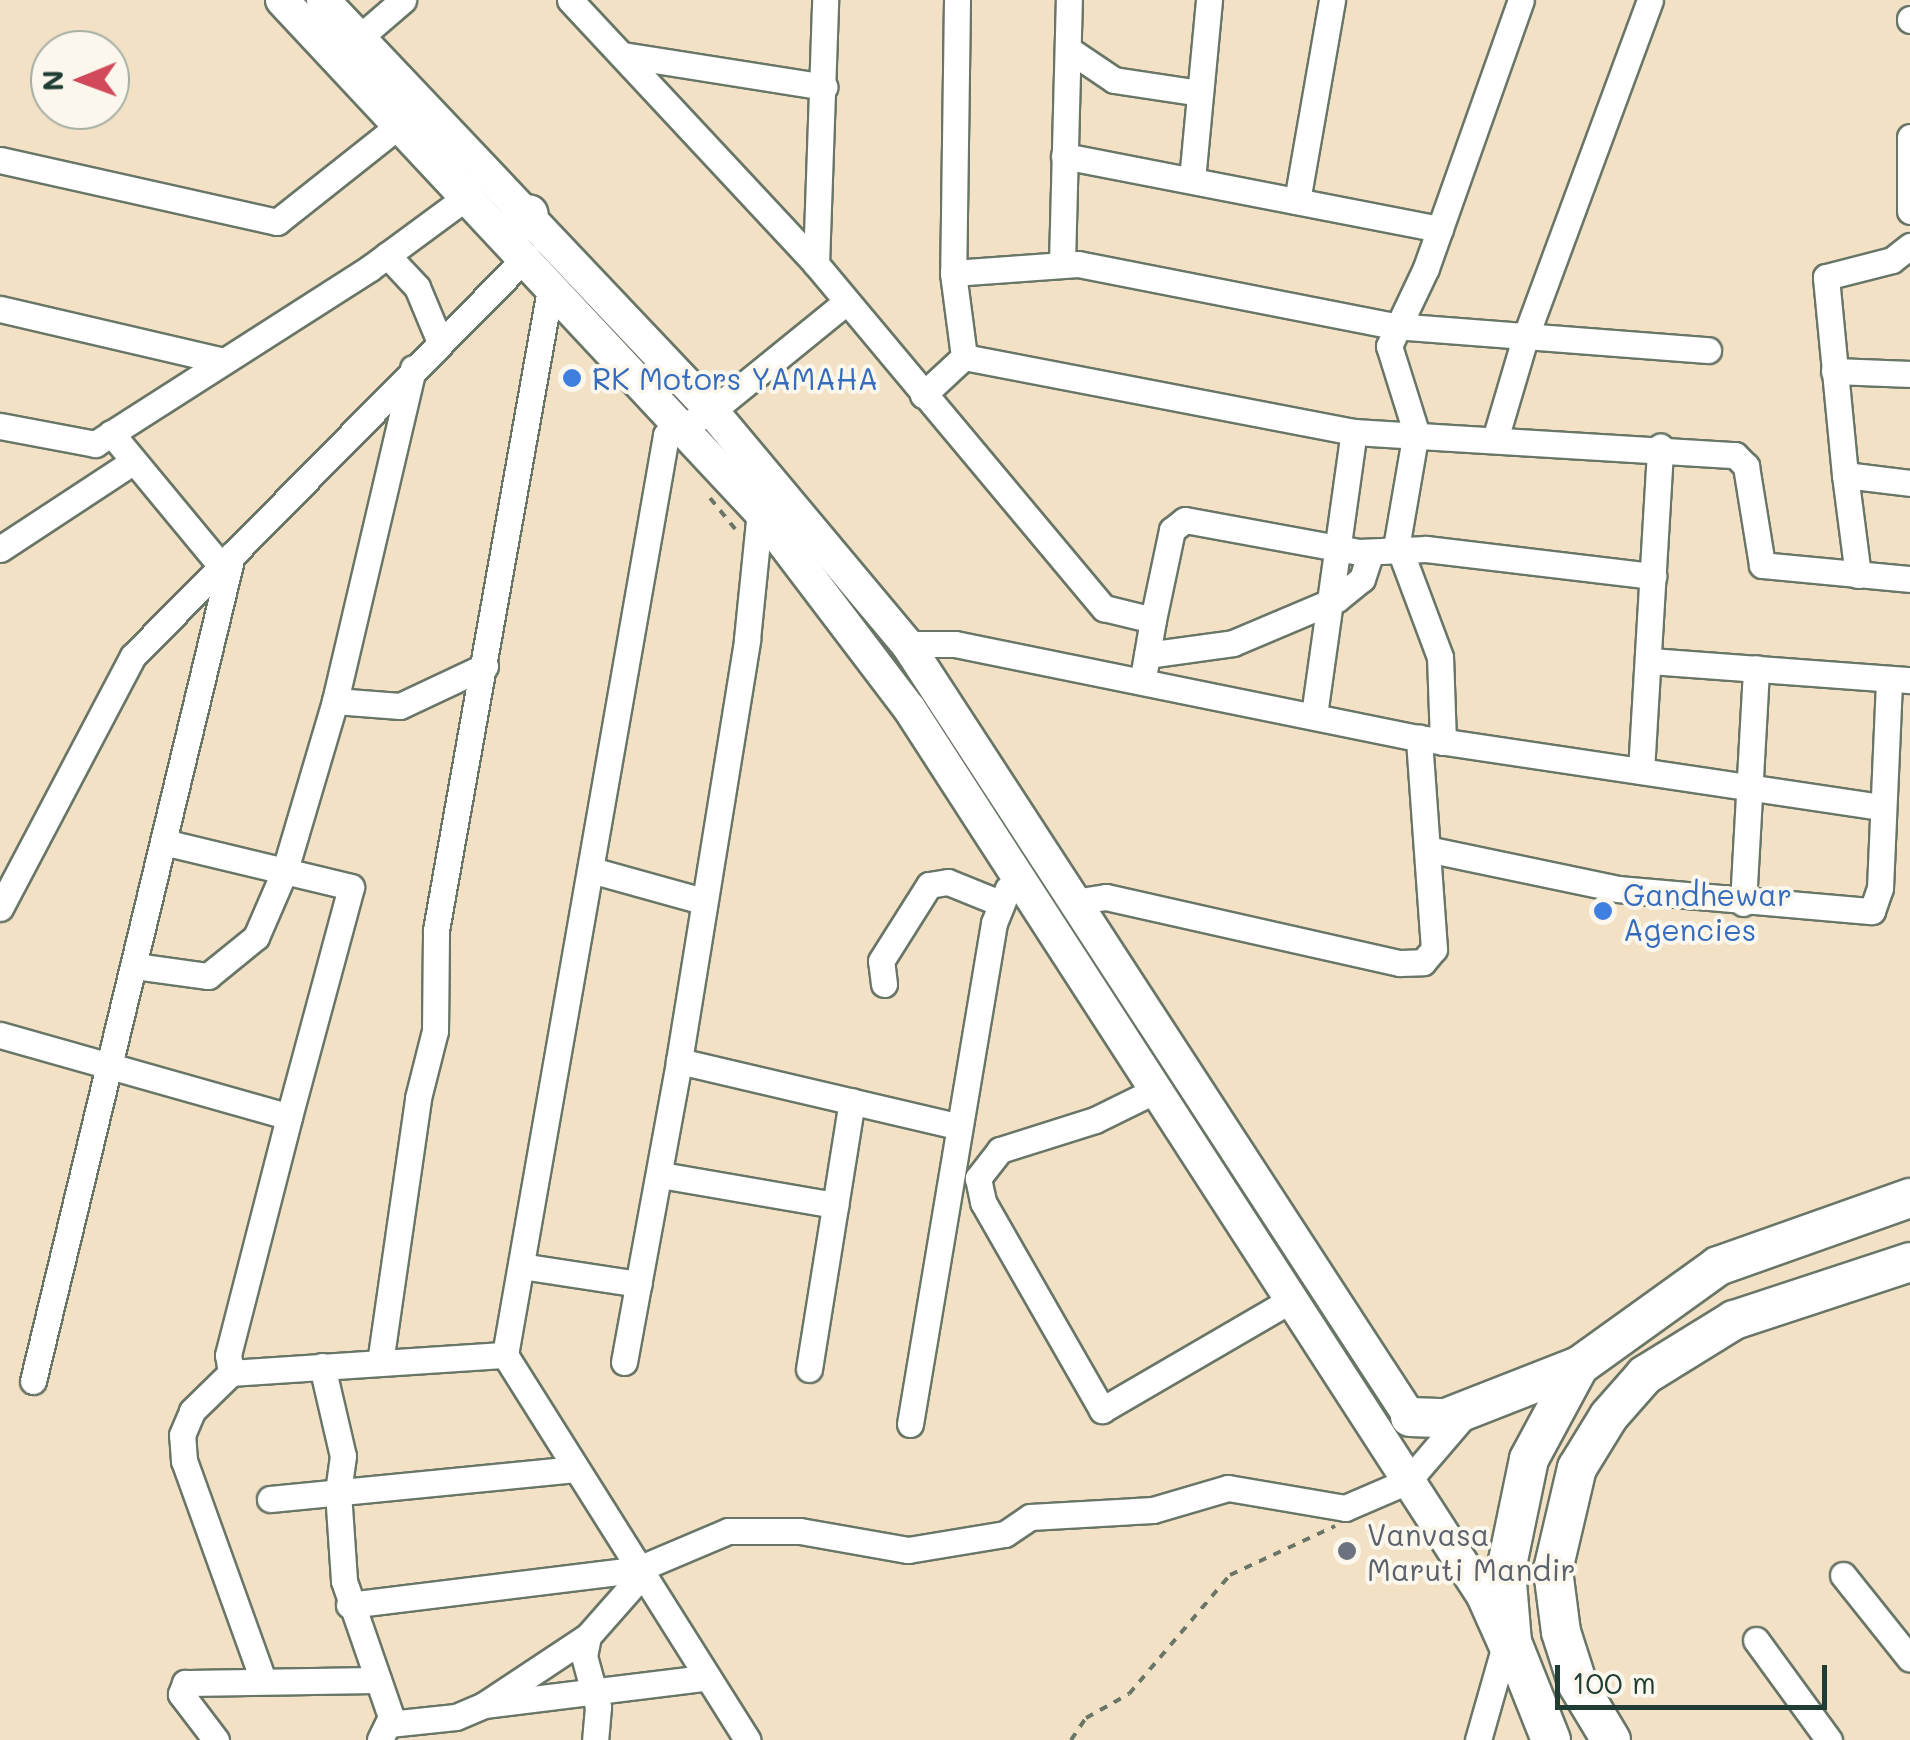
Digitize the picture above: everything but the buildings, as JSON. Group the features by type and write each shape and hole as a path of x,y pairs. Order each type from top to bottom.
{"highway":[{"path":"1410,1417 1446,1418 1579,1366 1718,1266 1842,1227 1910,1198"},
{"path":"1611,1740 1570,1659 1554,1570 1561,1518 1578,1468 1609,1416 1645,1375 1734,1320 1910,1262"},
{"path":"1558,1734 1512,1642 1506,1570 1529,1460 1579,1366"},
{"path":"1570,1659 1638,1740"}],"main road":[{"path":"282,0 469,194 521,235 712,410 906,644 1410,1417"},
{"path":"323,0 360,37 521,235 551,284 676,428 760,512 909,708 1010,891 1156,1090 1483,1596 1505,1645 1558,1734"}],"street":[{"path":"360,37 403,0"},
{"path":"570,0 816,264 1104,608 1153,620"},
{"path":"816,264 825,0"},
{"path":"957,0 953,274 964,357"},
{"path":"1062,263 1069,0"},
{"path":"1192,180 1209,0"},
{"path":"1297,201 1332,0"},
{"path":"1074,902 1106,897 1411,964 1430,958 1434,949 1431,740 1440,657 1399,550 1416,432 1390,357 1394,326 1440,229 1521,0"},
{"path":"1496,436 1525,338 1650,0"},
{"path":"1068,49 1114,80 1200,92"},
{"path":"622,55 824,86"},
{"path":"0,160 277,222 402,123"},
{"path":"1910,137 1910,211"},
{"path":"1064,156 1440,229"},
{"path":"0,426 88,445 387,255 469,194"},
{"path":"0,908 134,656 440,342 521,235"},
{"path":"1858,575 1826,277 1892,260 1910,246"},
{"path":"387,255 417,287 440,342"},
{"path":"953,274 1062,263 1394,326 1708,350"},
{"path":"380,1362 418,1098 435,1031 436,930 551,284"},
{"path":"747,1740 638,1574 504,1355 592,870 662,448 676,428 712,410 846,302"},
{"path":"0,309 223,361"},
{"path":"923,394 964,357"},
{"path":"964,357 1354,432 1416,432 1660,447 1742,459 1762,565 1910,579"},
{"path":"136,966 198,978 220,970 251,945 285,870 335,701 413,368"},
{"path":"1834,371 1910,374"},
{"path":"1314,715 1334,548 1354,432"},
{"path":"111,433 226,560"},
{"path":"1641,771 1660,447"},
{"path":"0,549 134,461"},
{"path":"1845,475 1910,482"},
{"path":"624,1362 680,1061 747,639 760,512"},
{"path":"1145,667 1172,530 1185,520 1334,548 1399,550 1654,576"},
{"path":"1145,667 1233,643 1327,603 1362,579 1370,552"},
{"path":"32,1381 112,1068 226,560"},
{"path":"906,644 955,644 1145,667 1314,715 1431,740 1881,807"},
{"path":"1432,850 1618,889 1872,912 1880,888 1881,807 1900,680 1648,661"},
{"path":"335,701 400,706 485,666"},
{"path":"1743,903 1756,668"},
{"path":"164,842 351,887 228,1355 231,1373"},
{"path":"592,870 703,901"},
{"path":"884,984 881,961 929,886 948,882 1010,891 957,1126 910,1424"},
{"path":"0,1035 289,1117"},
{"path":"680,1061 957,1126"},
{"path":"1156,1090 1095,1120 1000,1150 978,1178 983,1202 1102,1410 1291,1300"},
{"path":"808,1369 852,1101"},
{"path":"660,1175 835,1204"},
{"path":"520,1266 638,1284"},
{"path":"263,1680 182,1448 192,1411 231,1373 504,1355"},
{"path":"322,1366 343,1456 338,1492 349,1605 378,1680 384,1732 456,1716 484,1705 588,1636 638,1574"},
{"path":"349,1605 638,1574 701,1540 758,1528 908,1550 1005,1534 1030,1517 1152,1510 1228,1488 1346,1508 1408,1481 1470,1408"},
{"path":"270,1499 574,1469"},
{"path":"1843,1574 1910,1658"},
{"path":"588,1636 584,1656 600,1722 595,1740"},
{"path":"1756,1640 1829,1740"},
{"path":"1478,1740 1505,1645"},
{"path":"484,1705 594,1696 704,1678"},
{"path":"216,1740 181,1694 185,1683 378,1680"}],"path":[{"path":"1071,1740 1086,1718 1129,1694 1212,1590 1260,1558 1324,1536 1346,1508"}],"place":[{"name":"RK Motors YAMAHA","path":"572,378"},
{"name":"Gandhewar Agencies","path":"1603,911"},
{"name":"Vanvasa Maruti Mandir","path":"1347,1551"}]}
